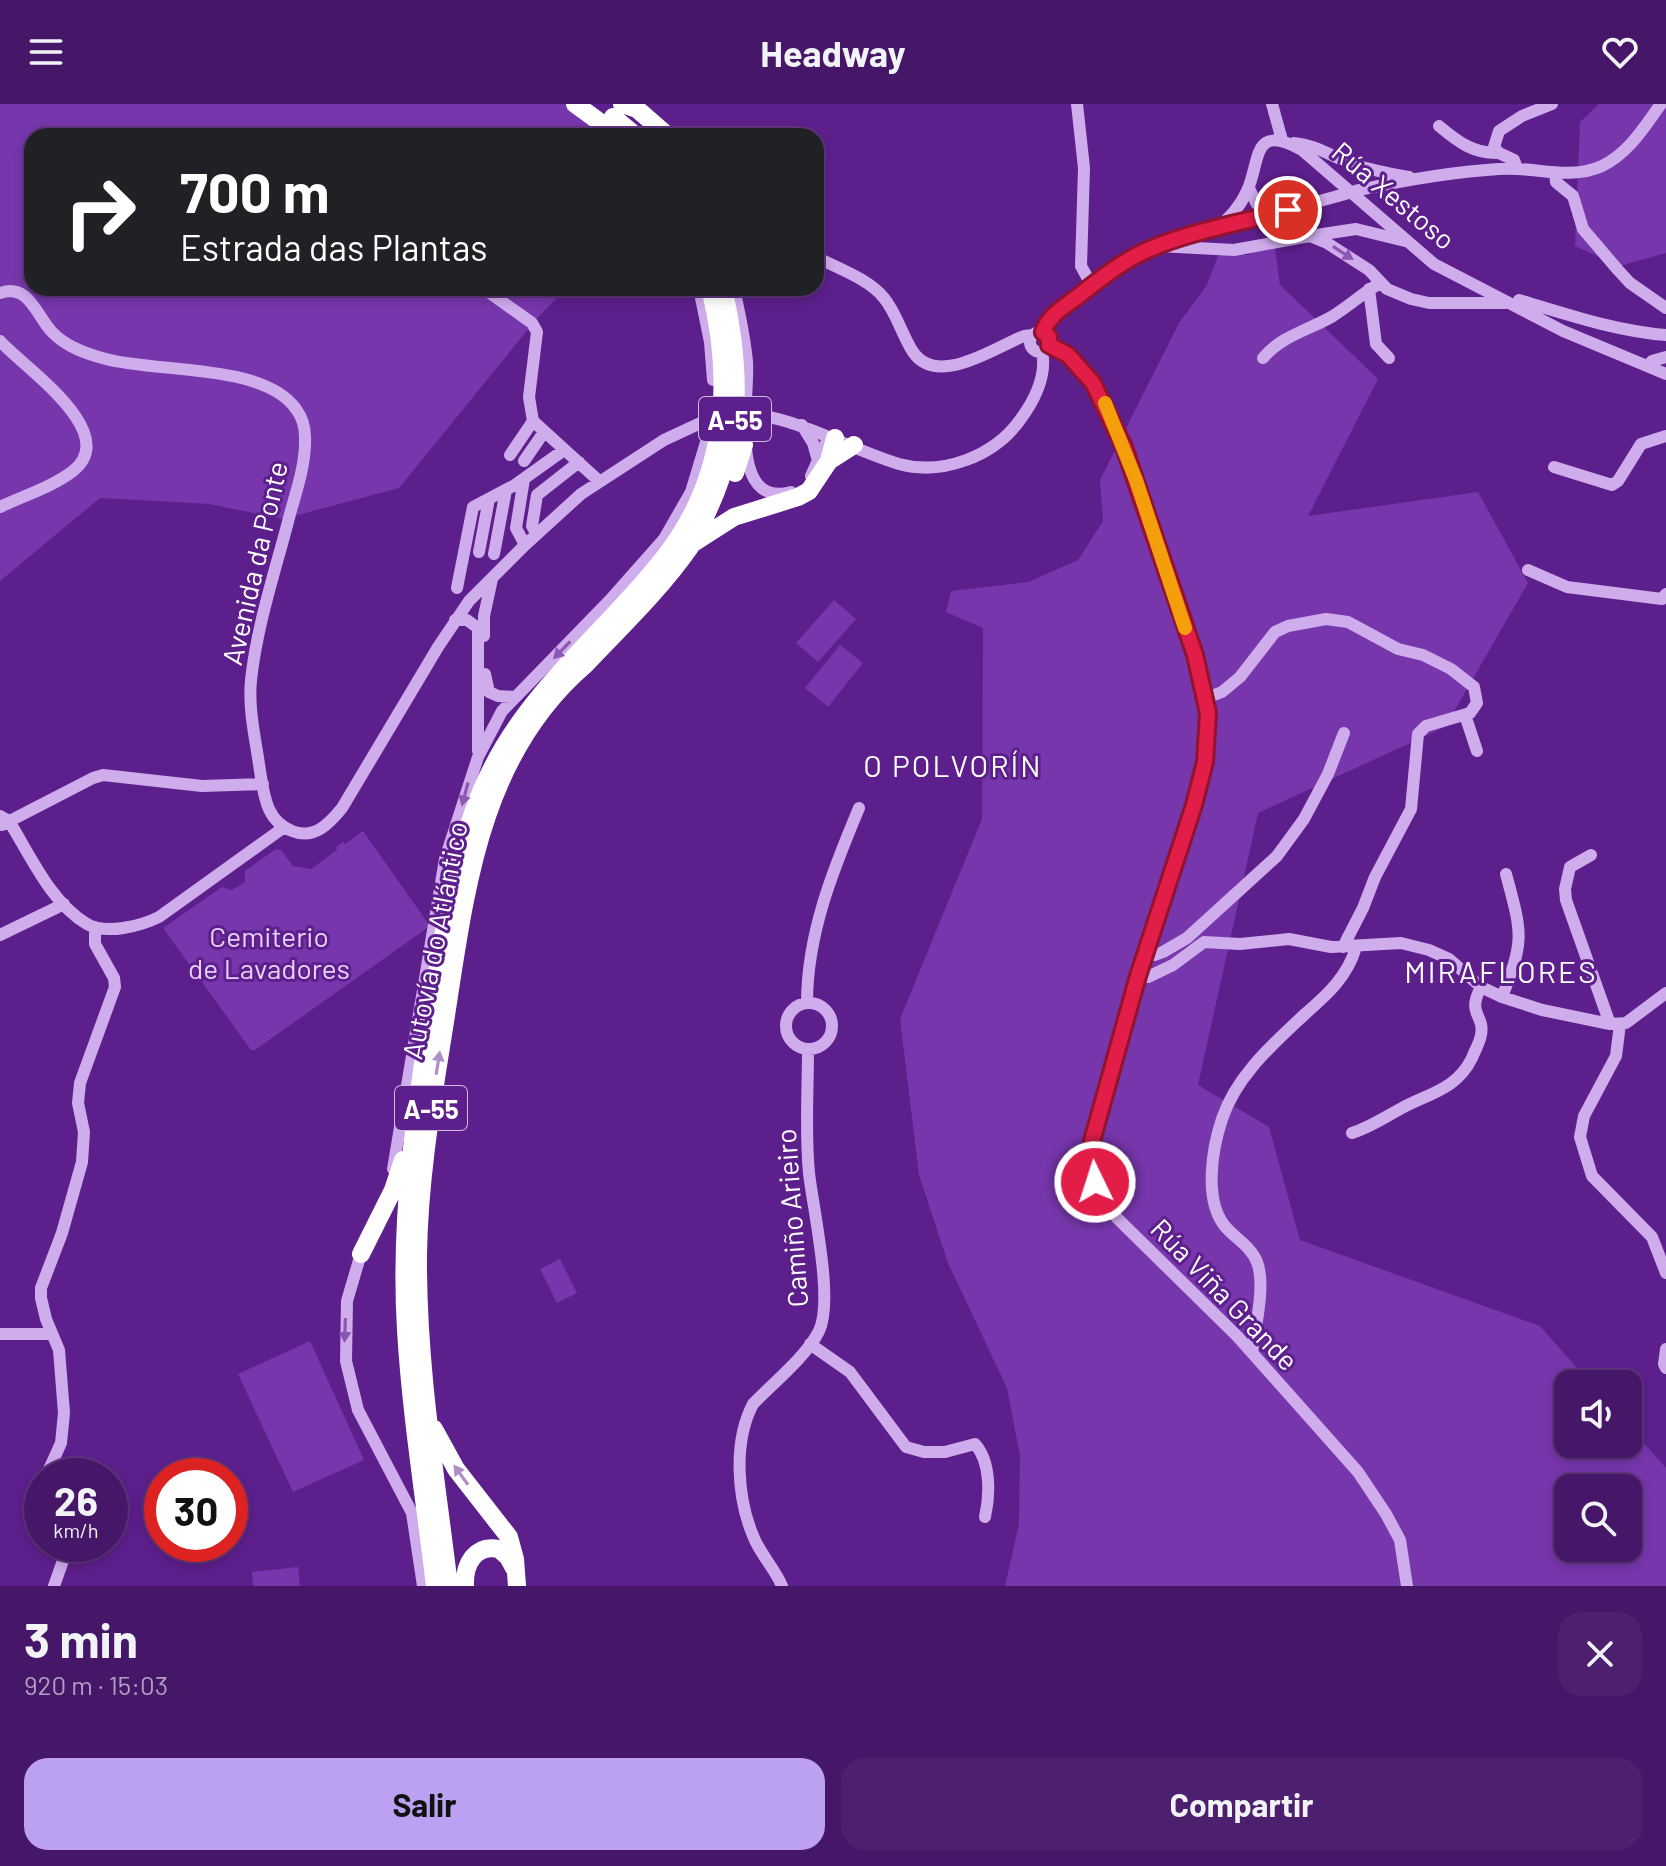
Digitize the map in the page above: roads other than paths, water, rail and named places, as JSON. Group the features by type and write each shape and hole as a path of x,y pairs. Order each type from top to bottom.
{"highway":[{"path":"575,104 608,128"},
{"path":"594,104 626,128"},
{"path":"621,104 647,128"},
{"path":"621,104 637,109 659,128"},
{"name":"Autovía do Atlántico","path":"435,1586 406,1329 404,1256 414,1119 448,909 473,812 507,739 561,669 663,558 680,535 703,490 718,444 724,393 721,340 712,296"},
{"name":"Autovía do Atlántico","path":"449,1586 420,1329 418,1255 423,1170 463,908 480,834 502,777 527,732 569,679 657,589 693,543 726,465 735,426 736,361 724,296"},
{"path":"693,543 749,511 809,491 818,480 832,437"},
{"path":"710,531 732,483 744,445"},
{"path":"823,461 854,445"},
{"path":"448,909 455,832"},
{"path":"361,1254 393,1190 414,1119"},
{"path":"426,1390 435,1432 456,1469 509,1537 513,1546 516,1579"},
{"path":"465,1586 468,1563 474,1554 483,1549 499,1549 508,1557 516,1579"}],"street":[{"path":"1077,104 1084,168 1081,266 1082,273 1092,286"},
{"path":"1272,104 1285,141"},
{"path":"1517,168 1514,160 1494,147 1499,131 1522,116 1552,104"},
{"path":"1237,214 1263,217 1359,190 1416,179 1517,168 1555,173 1586,172 1604,165 1633,143 1661,104"},
{"path":"1439,126 1482,154 1499,153"},
{"path":"1237,214 1249,188 1258,154 1266,144 1285,141 1314,145 1370,170 1416,179"},
{"name":"Rúa Xestoso","path":"1285,141 1302,150 1434,264 1563,331 1666,374"},
{"path":"1555,173 1556,182 1573,196 1583,229 1625,278 1666,308"},
{"path":"1249,188 1263,217"},
{"path":"754,414 802,425 914,466 940,467 977,456 1000,442 1025,413 1040,380 1043,364 1040,342 1048,320 1122,263 1159,246 1215,230 1237,214 1247,201 1255,202"},
{"path":"1159,246 1234,250 1356,229 1405,241"},
{"path":"1310,236 1327,243 1369,270 1374,286 1376,344 1389,358"},
{"path":"824,262 881,294 914,354 927,365 936,368 970,360 1010,342 1040,342"},
{"path":"1374,286 1429,303 1511,304 1521,300 1574,317 1642,333 1666,335"},
{"path":"1263,358 1277,344 1336,314 1374,286"},
{"name":"Avenida da Ponte","path":"0,293 16,290 24,294"},
{"name":"Avenida da Ponte","path":"26,296 52,332 74,348 108,360 256,380 284,395 303,423 302,470 259,638 251,682 252,716 266,803 273,818 283,828"},
{"path":"494,296 532,323 537,332 529,397 533,421 599,481"},
{"path":"423,1586 412,1513 369,1433 351,1386 345,1337 347,1301 361,1254 390,1181 445,859 478,757 502,711 648,560 691,492 710,429 714,395 710,342 701,296"},
{"path":"735,296 747,362 744,445 753,476 759,485 773,494 789,492 805,484 823,461 802,425"},
{"path":"0,341 73,410 83,431 86,451 82,461 64,477 0,507"},
{"name":"Rúa Viña Grande","path":"1040,342 1063,351 1079,366 1105,404 1148,514 1195,655 1206,698 1208,729 1200,784 1138,976 1092,1141 1095,1182 1117,1218 1252,1353 1358,1472 1400,1540 1407,1586"},
{"path":"1648,366 1652,361 1666,357"},
{"path":"263,784 202,786 103,775 3,821 64,904 86,924 95,927 143,925 159,917 283,828 298,834 313,833 329,825 469,601 525,545 599,481 664,440 707,420"},
{"path":"510,455 533,421"},
{"path":"524,461 544,432"},
{"path":"1554,467 1612,485 1618,481 1641,444 1666,436"},
{"path":"457,588 473,507 524,479 564,450"},
{"path":"537,534 532,526 537,495 579,462"},
{"path":"524,479 516,528 525,545"},
{"path":"494,554 506,490"},
{"path":"479,552 489,499"},
{"path":"1528,570 1567,587 1662,599 1666,594"},
{"path":"478,757 481,622 493,576"},
{"path":"469,601 481,622 485,682 489,692 515,697"},
{"path":"1206,698 1222,692 1240,677 1275,632 1288,626 1326,619 1348,622 1385,644 1423,655 1451,669 1477,693 1477,703 1470,713 1426,726 1418,734 1411,809 1375,877 1337,985 1248,1071 1223,1115 1217,1137 1213,1207 1225,1226 1253,1253 1258,1265 1260,1285 1252,1353"},
{"path":"455,620 481,622"},
{"path":"480,702 490,702 498,696"},
{"path":"1465,715 1477,751"},
{"path":"1145,953 1155,955 1187,938 1277,856 1302,823 1328,774 1344,733"},
{"path":"807,1003 807,973 828,881 859,808"},
{"path":"1591,855 1570,867 1566,900 1615,1024 1616,1056 1584,1116 1580,1137 1592,1176 1652,1237 1666,1273"},
{"path":"1502,997 1518,957 1520,942 1520,924 1506,874"},
{"path":"0,935 64,904"},
{"path":"54,1458 63,1428 62,1367 41,1298 41,1288 62,1233 82,1162 84,1132 78,1103 80,1083 115,987 114,978 95,944 95,927"},
{"path":"1138,976 1148,977 1173,965 1204,942 1240,944 1289,939 1350,947 1401,943 1429,950 1449,959 1481,987 1502,997 1542,1010 1615,1024 1626,1023 1666,993"},
{"path":"1352,1133 1377,1124 1410,1103 1447,1088 1456,1080 1468,1065 1481,1037 1482,1029 1474,1000 1481,987"},
{"path":"807,1003 822,1007 832,1026 831,1034 822,1046 808,1050 794,1044 789,1038 786,1023 793,1009 807,1003"},
{"name":"Camiño Arieiro","path":"782,1586 760,1551 747,1517 741,1482 741,1451 747,1415 753,1404 810,1344 820,1330 824,1311 818,1218 809,1172 808,1050"},
{"path":"0,1334 52,1334"},
{"path":"810,1344 850,1372 906,1447 924,1452 945,1452 975,1444 983,1452 990,1497 985,1517"},
{"path":"1666,1349 1666,1368"},
{"path":"54,1586 62,1562"}],"district":[{"name":"O POLVORÍN","path":"953,765"},
{"name":"MIRAFLORES","path":"1501,971"}],"park label":[{"name":"Cemiterio de Lavadores","path":"269,952"}]}
